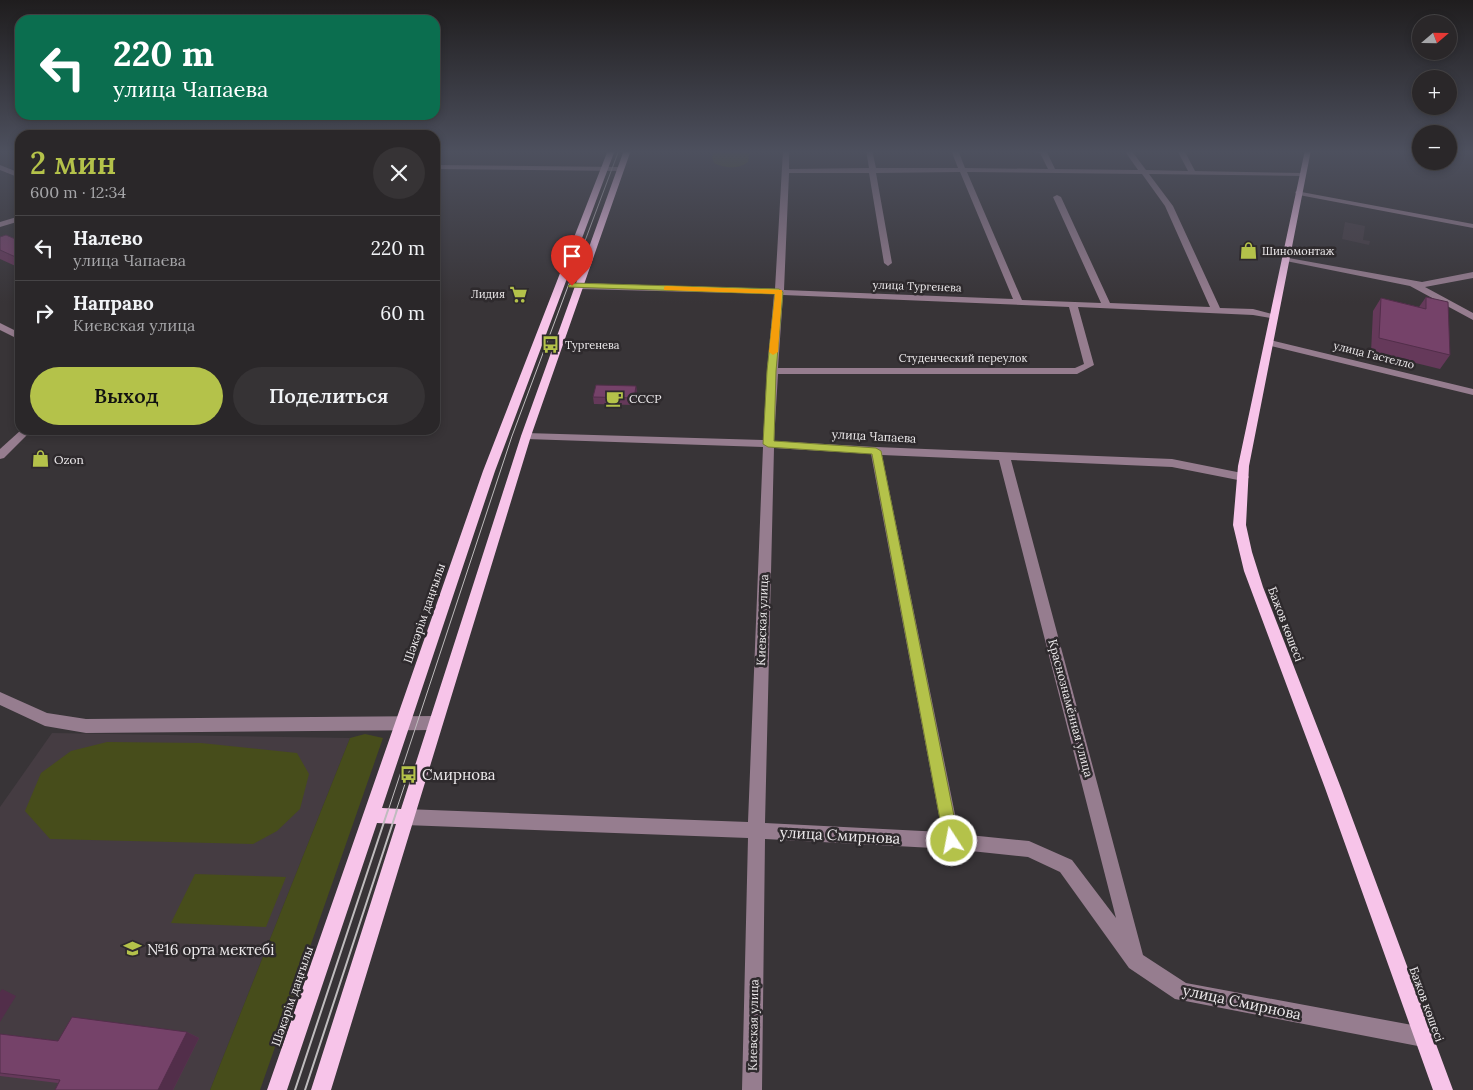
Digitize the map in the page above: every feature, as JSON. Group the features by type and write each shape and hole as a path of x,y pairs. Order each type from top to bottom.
{"main road":[{"name":"Шәкәрім даңғылы","path":"277,1090 502,436 592,201"},
{"path":"320,1090 526,436 609,201"},
{"name":"Бажов көшесі","path":"1297,201 1242,477 1239,519 1248,564 1337,797 1443,1090"},
{"name":"улица Тургенева","path":"559,285 579,286"},
{"name":"улица Чапаева","path":"502,436 526,436"},
{"name":"улица Смирнова","path":"371,815 405,817"}],"street":[{"name":"Киевская улица","path":"752,1090 755,830 768,444 772,371 781,282 785,201"},
{"path":"878,201 888,263"},
{"path":"975,201 1019,302"},
{"path":"1060,201 1106,305"},
{"path":"1164,201 1216,310"},
{"path":"1340,201 1473,226"},
{"path":"0,225 15,220"},
{"path":"1286,259 1422,285 1473,275"},
{"path":"1413,284 1473,317"},
{"name":"улица Тургенева","path":"579,286 1072,303 1253,312 1273,316"},
{"name":"Студенческий переулок","path":"772,371 1077,370 1089,365 1072,303"},
{"path":"0,326 15,334"},
{"name":"улица Гастелло","path":"1270,343 1473,392"},
{"path":"0,455 22,435"},
{"name":"улица Чапаева","path":"526,436 768,444 876,451 1172,463 1242,477"},
{"path":"876,451 952,841"},
{"name":"Краснознамённая улица","path":"1004,456 1136,961"},
{"path":"0,698 45,719 86,726 435,723"},
{"name":"улица Смирнова","path":"405,817 755,830 952,841 1029,849 1066,866 1136,961 1182,992 1423,1037"}],"shaded area":[{"path":"1345,222 1365,226 1363,240 1370,241 1369,245 1342,239"},
{"name":"№16 орта мектебі","path":"52,733 350,738 210,1090 0,1090 0,807"}],"green space":[{"path":"365,734 383,738 260,1090 210,1090 350,738"},
{"path":"107,742 201,743 297,753 309,774 300,809 277,831 253,844 50,839 25,811 41,773 71,751"},
{"path":"195,874 286,877 266,927 171,923"}],"building":[{"path":"6,235 15,239 15,257 0,250 0,237"},
{"path":"1426,297 1448,302 1450,355 1379,338 1381,298 1426,309"},
{"path":"596,385 636,386 634,398 593,397"},
{"path":"72,1017 187,1032 158,1090 55,1090 60,1080 0,1073 0,1034 58,1041"}],"tram line":[{"path":"388,811 512,436 600,201"},
{"path":"396,811 410,769"},
{"path":"295,1090 388,810"},
{"path":"305,1090 397,810"}],"slow traffic":[{"path":"666,288 779,292 773,352"}],"place":[{"name":"Шиномонтаж","path":"1248,251"},
{"name":"Лидия","path":"519,294"},
{"name":"Тургенева","path":"551,345"},
{"name":"СССР","path":"615,398"},
{"name":"Ozon","path":"40,459"},
{"name":"Смирнова","path":"408,774"},
{"name":"№16 орта мектебі","path":"133,949"}],"route":[{"path":"572,286 779,292 768,444 876,451 952,841"}]}
